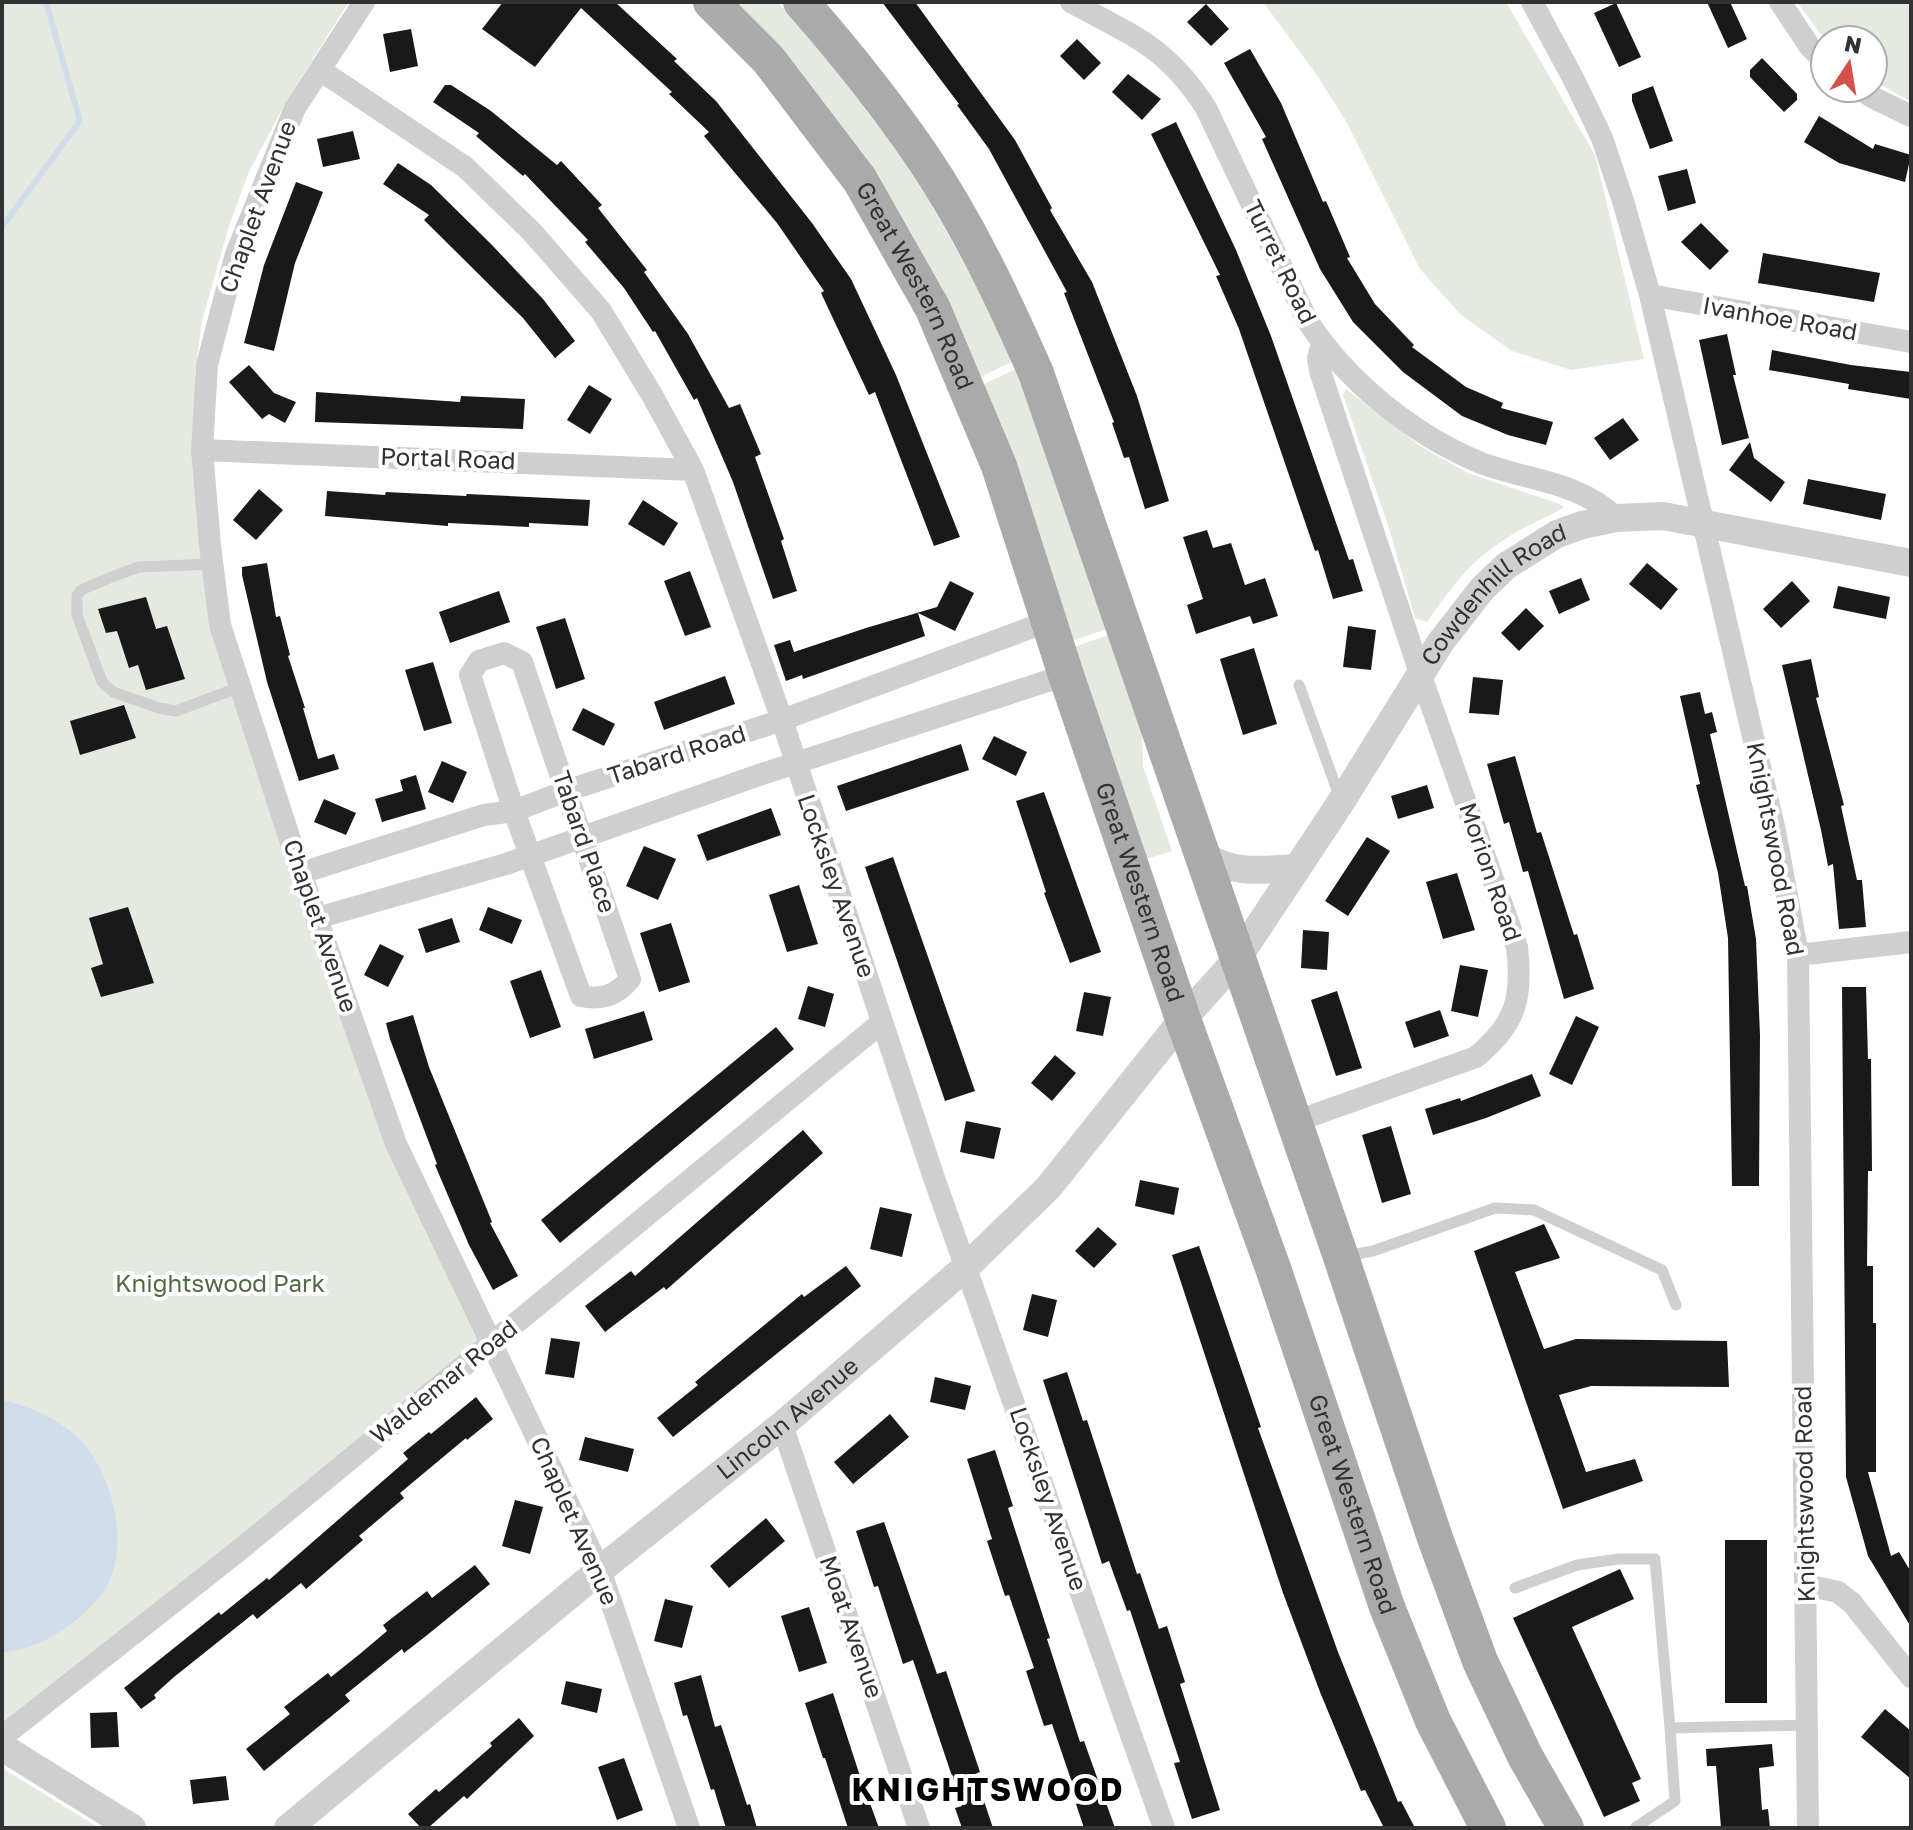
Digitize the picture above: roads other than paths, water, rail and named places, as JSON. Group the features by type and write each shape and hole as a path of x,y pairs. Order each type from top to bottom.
{"main road":[{"name":"Great Western Road","path":"711,2 768,59 860,180 933,309 999,466 1066,675 1183,1019 1273,1268 1387,1607 1433,1721 1488,1828"},
{"path":"801,2 842,49 922,156 969,233 1036,373 1435,1538 1480,1661 1525,1756 1566,1828"}],"street":[{"name":"Chaplet Avenue","path":"364,2 295,108 236,254 207,365 202,450 220,625 301,873 396,1144 600,1570 689,1828"},
{"name":"Turret Road","path":"1071,2 1135,35 1162,54 1191,85 1206,108 1295,296 1322,343 1318,358 1320,371 1421,676"},
{"name":"Knightswood Road","path":"1532,2 1602,138 1650,295 1775,831 1798,955 1808,1828"},
{"path":"1780,2 1809,46"},
{"name":"Locksley Avenue","path":"320,70 465,167 532,232 601,311 693,470 782,720 881,1023 1164,1828"},
{"path":"1886,104 1911,116"},
{"name":"Ivanhoe Road","path":"1650,295 1911,342"},
{"path":"1322,343 1388,407 1439,442 1479,462 1592,498 1616,518"},
{"name":"Portal Road","path":"202,450 693,470"},
{"name":"Cowdenhill Road","path":"1237,959 1463,611 1506,566 1557,534 1616,518 1663,516 1911,563"},
{"name":"Tabard Road","path":"301,873 484,815 514,811 782,720 1049,621"},
{"name":"Tabard Place","path":"504,653 522,662 583,837 630,979 619,992 598,999 581,996 514,811 470,675 479,661 504,653"},
{"name":"Tabard Road","path":"317,918 531,855 1066,675"},
{"name":"Morion Road","path":"1294,1122 1476,1057 1495,1041 1509,1023 1518,1000 1520,974 1517,947 1421,676"},
{"path":"1202,854 1218,865 1234,869 1297,868"},
{"path":"1798,955 1911,942"},
{"name":"Lincoln Avenue","path":"288,1828 600,1570 782,1425 967,1266 1048,1188 1183,1019 1237,959"},
{"name":"Waldemar Road","path":"2,1737 242,1548 881,1023"},
{"name":"Moat Avenue","path":"782,1425 919,1828"},
{"path":"1806,1585 1838,1592 1852,1603 1911,1677"},
{"path":"2,1747 132,1828"}],"lane":[{"path":"212,564 139,567 81,590 77,596 77,615 102,682 113,692 176,711 240,687"},
{"path":"1299,685 1341,802"},
{"path":"1341,1257 1373,1251 1495,1208 1534,1210 1662,1270 1676,1305"},
{"path":"1515,1588 1577,1565 1618,1559 1655,1559 1675,1801 1636,1827"},
{"path":"1670,1728 1808,1725"}],"waterway":[{"path":"2,227 80,121 46,2"}],"district":[{"name":"KNIGHTSWOOD","path":"988,1790"}],"park label":[{"name":"Knightswood Park","path":"220,1284"}]}
